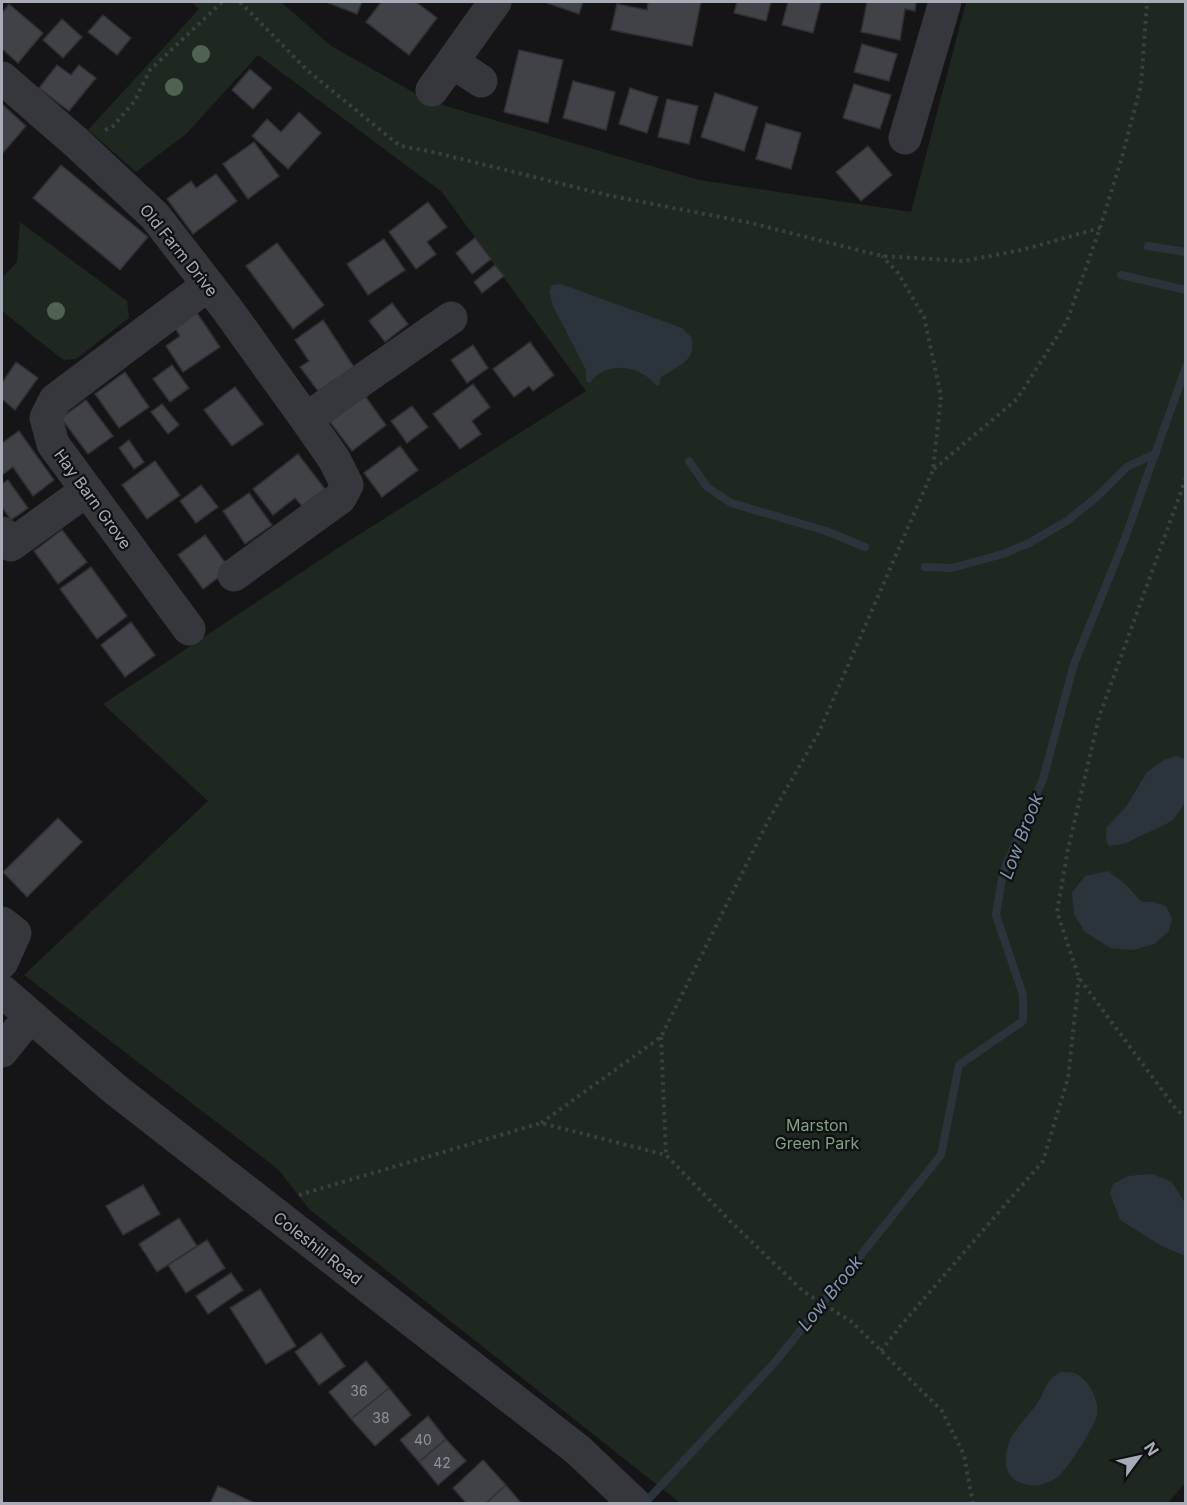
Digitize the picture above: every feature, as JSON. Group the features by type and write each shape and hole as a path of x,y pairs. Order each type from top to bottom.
{"street":[{"path":"432,90 495,2"},
{"path":"905,138 945,2"},
{"path":"452,62 481,81"},
{"name":"Old Farm Drive","path":"2,78 77,143 155,216 306,419 334,459 347,485 340,498 234,575"},
{"name":"Hay Barn Grove","path":"189,629 53,444 46,418 55,400 208,285"},
{"path":"306,419 451,318"},
{"path":"2,533 11,545 87,490"},
{"path":"2,922 15,933 2,962"},
{"name":"Coleshill Road","path":"2,991 116,1090 578,1450 635,1503"},
{"path":"2,1051 30,1016"}],"path":[{"path":"77,143 113,126 134,102 150,70 222,2"},
{"path":"240,2 308,71 400,146 429,151 607,195 751,222 882,256 963,261 1022,250 1100,228"},
{"path":"933,470 1017,399 1067,321 1100,228 1141,85 1147,2"},
{"path":"264,1206 541,1123 661,1037 768,821 819,732 933,470 941,396 924,317 898,273 882,256"},
{"path":"1185,478 1099,717 1068,849 1057,912 1079,978 1185,1118"},
{"path":"880,1351 1043,1161 1068,1078 1079,978"},
{"path":"661,1037 666,1155"},
{"path":"541,1123 666,1155 804,1292 852,1322 942,1412 964,1455 973,1503"}],"green space":[{"name":"Marston Green Park","path":"191,2 281,2 331,46 429,101 699,180 911,212 966,2 1185,2 1186,1482 1168,1503 680,1503 309,1209 278,1169 24,975 208,801 103,704 341,546 586,391 442,192 258,55 187,133 136,172 88,130 199,9"},
{"path":"20,222 127,301 129,318 76,359 63,360 2,311 2,278 17,262"}],"shaded area":[{"path":"561,284 682,328 692,338 692,350 689,357 660,378 660,384 657,386 642,374 624,368 605,371 597,375 590,383 586,381 586,370 553,306 549,291 552,285"},
{"path":"1176,756 1185,759 1185,800 1172,821 1124,844 1108,846 1107,827 1126,807 1147,772 1164,760"},
{"path":"1108,871 1125,884 1142,902 1154,902 1166,906 1172,919 1169,931 1154,944 1133,950 1111,948 1085,932 1074,914 1072,893 1085,876"},
{"path":"1152,1174 1172,1182 1185,1203 1185,1256 1162,1246 1120,1220 1110,1193 1113,1184 1128,1176"},
{"path":"1060,1372 1074,1373 1084,1380 1095,1397 1097,1415 1083,1443 1060,1475 1042,1484 1019,1482 1013,1478 1006,1466 1009,1443 1018,1427 1034,1408 1047,1384"}],"building":[{"path":"326,2 362,2 357,14"},
{"path":"381,2 416,2 437,18 409,55 366,22"},
{"path":"547,2 583,2 579,14"},
{"path":"648,2 701,2 692,46 611,30 617,4 647,10"},
{"path":"737,2 771,2 766,21 734,13"},
{"path":"788,2 821,2 813,33 782,25"},
{"path":"867,2 916,2 915,11 905,9 900,40 861,32"},
{"path":"9,4 43,33 18,63 2,49 2,13"},
{"path":"103,15 131,38 117,55 88,32"},
{"path":"62,19 82,37 63,58 43,40"},
{"path":"862,44 897,54 889,81 854,72"},
{"path":"519,50 563,60 548,123 504,112"},
{"path":"57,65 71,75 79,65 96,78 69,111 39,88"},
{"path":"250,69 272,88 253,109 232,90"},
{"path":"573,81 615,92 606,130 563,118"},
{"path":"854,84 891,95 880,129 843,118"},
{"path":"630,88 658,97 647,133 619,124"},
{"path":"715,93 758,107 744,151 701,137"},
{"path":"667,99 698,106 689,144 658,137"},
{"path":"2,104 26,126 2,154"},
{"path":"299,112 321,133 288,169 252,136 267,119 281,132"},
{"path":"766,123 801,133 791,169 756,159"},
{"path":"254,142 279,176 248,199 223,164"},
{"path":"868,146 892,175 861,201 836,172"},
{"path":"61,165 148,237 120,270 33,198"},
{"path":"216,174 237,201 193,234 167,199 191,181 196,188"},
{"path":"428,202 447,227 427,242 436,254 416,269 389,232"},
{"path":"475,238 491,259 472,274 456,253"},
{"path":"384,239 405,270 368,295 347,264"},
{"path":"277,243 324,305 293,329 246,266"},
{"path":"495,265 504,276 482,293 474,282"},
{"path":"392,303 408,324 385,342 369,321"},
{"path":"197,313 220,347 183,372 166,346 180,336 175,328"},
{"path":"323,320 354,367 318,391 300,367 309,361 295,340"},
{"path":"530,342 554,375 533,391 529,386 514,397 493,369"},
{"path":"473,345 488,368 467,383 451,360"},
{"path":"16,362 38,378 15,410 2,399 2,383"},
{"path":"172,365 189,388 170,402 153,379"},
{"path":"125,372 149,407 119,428 95,394"},
{"path":"473,384 490,407 472,421 481,434 460,449 433,414"},
{"path":"235,387 263,424 232,446 204,410"},
{"path":"365,396 386,425 352,451 330,422"},
{"path":"86,400 113,436 88,454 61,418"},
{"path":"162,404 179,425 168,434 151,412"},
{"path":"412,406 428,427 407,443 391,421"},
{"path":"19,431 54,480 33,496 13,467 2,475 2,443"},
{"path":"129,440 144,462 134,469 119,448"},
{"path":"400,446 418,470 382,497 364,473"},
{"path":"298,454 325,489 302,506 295,498 273,515 253,489"},
{"path":"155,461 180,495 147,519 122,485"},
{"path":"8,480 28,508 11,520 2,507 2,484"},
{"path":"201,485 218,507 196,523 180,501"},
{"path":"249,493 272,525 245,544 223,511"},
{"path":"62,530 87,562 58,584 34,551"},
{"path":"205,535 230,569 203,589 178,555"},
{"path":"91,567 127,616 97,639 60,589"},
{"path":"131,622 155,655 125,677 101,645"},
{"path":"58,818 82,842 27,897 3,872"},
{"path":"143,1185 160,1214 123,1235 106,1206"},
{"path":"179,1218 197,1246 157,1272 139,1244"},
{"path":"207,1240 225,1268 186,1293 168,1265"},
{"path":"231,1273 243,1290 208,1314 196,1296"},
{"path":"260,1289 296,1346 266,1364 230,1308"},
{"path":"321,1333 345,1366 319,1385 295,1352"},
{"path":"366,1361 389,1388 351,1419 329,1392"},
{"path":"389,1388 411,1415 375,1446 351,1419"},
{"path":"428,1416 446,1439 419,1462 400,1440"},
{"path":"446,1439 466,1461 438,1485 419,1462"},
{"path":"483,1460 506,1485 485,1504 467,1504 453,1488"},
{"path":"506,1485 522,1504 485,1504"},
{"path":"218,1486 257,1504 210,1504"}],"waterway":[{"path":"1148,246 1186,252"},
{"path":"1121,275 1186,290"},
{"name":"Low Brook","path":"644,1504 776,1361 941,1155 959,1065 1023,1021 1023,995 996,915 1003,872 1043,779 1074,664 1124,541 1186,367"},
{"path":"925,567 952,568 1003,554 1029,543 1067,521 1098,496 1127,467 1156,453"},
{"path":"689,461 707,487 731,503 826,531 865,547"}]}
